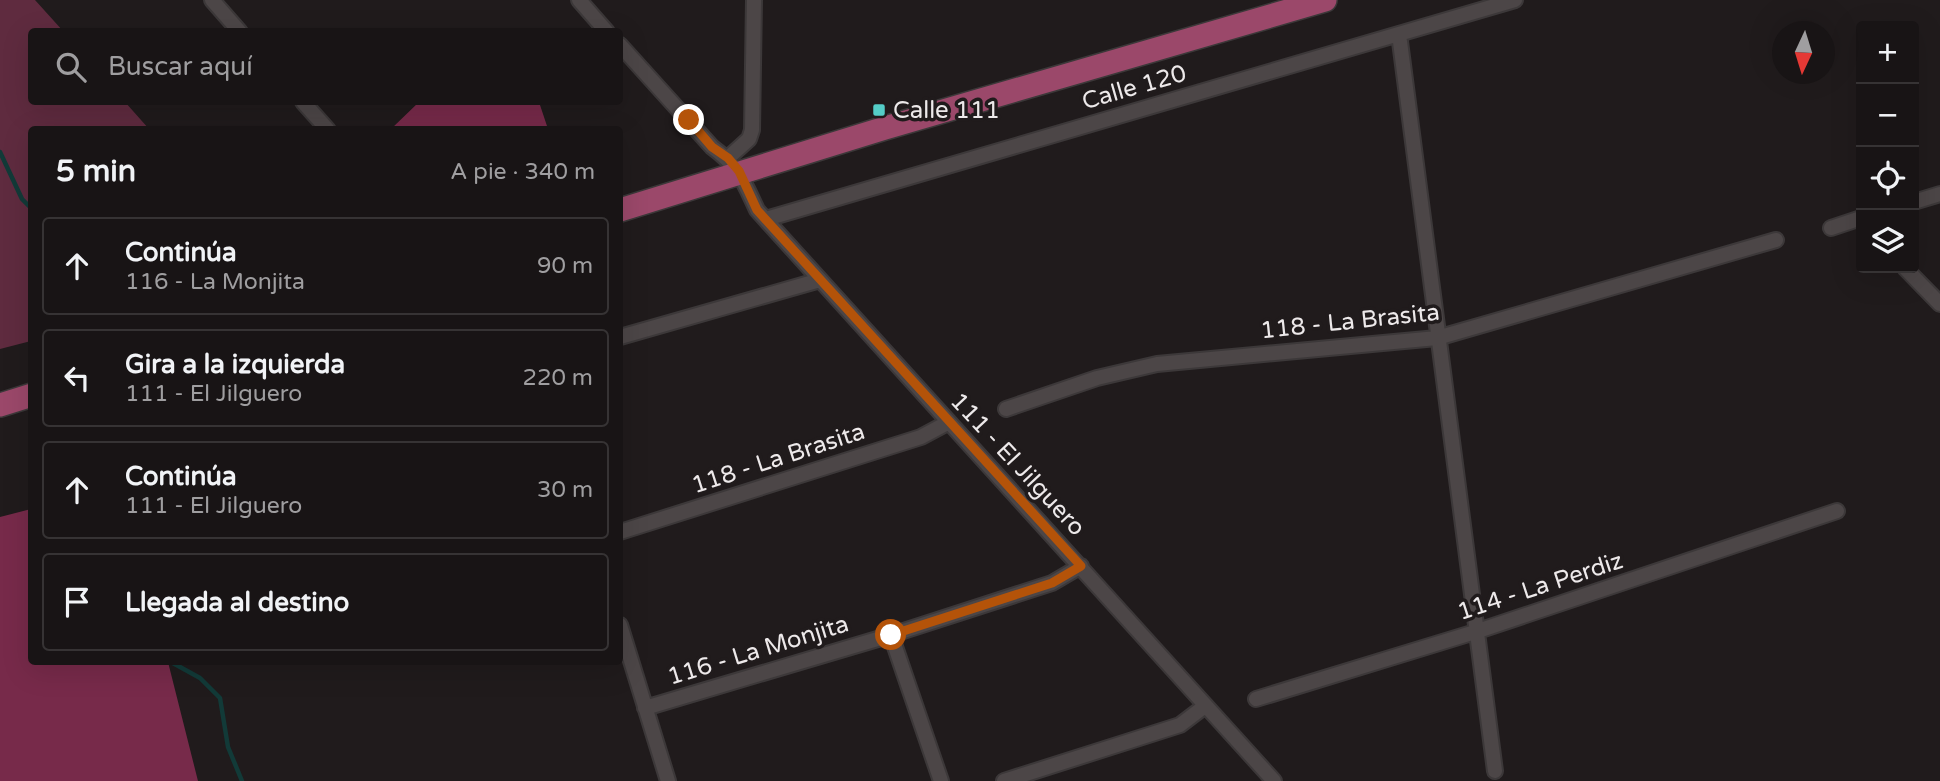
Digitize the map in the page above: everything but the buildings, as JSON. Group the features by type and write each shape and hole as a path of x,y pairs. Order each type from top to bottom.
{"main road":[{"path":"623,209 733,165 1325,0"},
{"path":"0,405 28,396"}],"street":[{"path":"212,0 236,28"},
{"path":"579,0 604,28"},
{"path":"733,165 752,130 754,0"},
{"name":"Calle 120","path":"766,219 1515,0"},
{"path":"1399,34 1494,771"},
{"name":"111 - El Jilguero","path":"623,48 712,147 733,165 757,210 1274,781"},
{"path":"306,105 324,126"},
{"path":"1919,200 1940,194"},
{"path":"1831,228 1856,220"},
{"name":"118 - La Brasita","path":"1006,409 1097,378 1157,364 1437,338 1776,240"},
{"path":"1910,273 1940,304"},
{"path":"623,336 820,280"},
{"name":"118 - La Brasita","path":"623,531 921,437 949,422"},
{"name":"114 - La Perdiz","path":"1256,699 1475,632 1837,511"},
{"name":"116 - La Monjita","path":"645,708 891,635 1052,583 1081,566"},
{"path":"623,635 668,781"},
{"path":"891,635 941,781"},
{"path":"1004,781 1180,725 1205,706"}],"shaded area":[{"path":"0,0 35,0 60,28 28,28 28,105 128,105 146,126 28,126 28,342 0,349"},
{"path":"416,105 540,105 547,126 394,126"},
{"path":"28,510 28,665 169,665 198,781 0,781 0,517"}],"waterway":[{"path":"0,152 22,199 28,205"},
{"path":"176,665 200,678 220,698 228,747 242,781"}],"place":[{"name":"Calle 111","path":"879,110"}],"route":[{"path":"689,120 712,147 728,158 739,171 757,210 1081,566 1052,583 891,635"}]}
